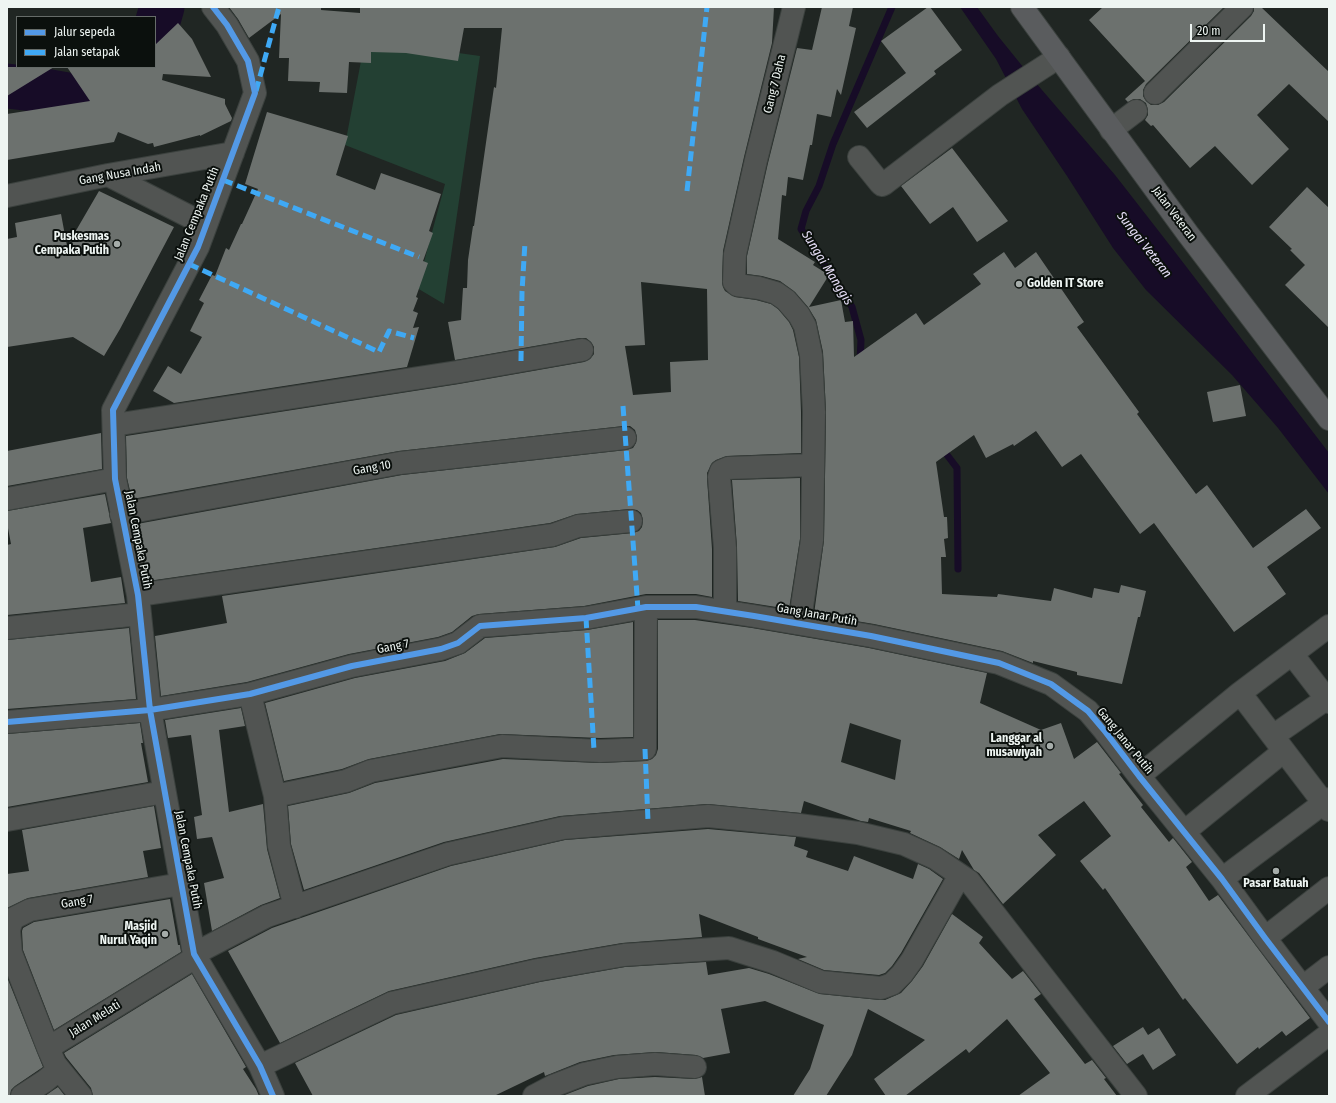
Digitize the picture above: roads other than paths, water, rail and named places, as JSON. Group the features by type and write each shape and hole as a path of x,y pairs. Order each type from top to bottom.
{"main road":[{"name":"Jalan Veteran","path":"1022,7 1188,234 1329,419"}],"street":[{"name":"Jalan Cempaka Putih","path":"213,7 227,25 248,61 256,93 198,247 113,410 115,479 139,604 150,710 194,954 260,1066 272,1096"},
{"name":"Gang 7 Daha","path":"794,7 756,160 735,254 734,282 737,285 759,288 781,296 792,306 805,326 811,355 814,412 813,466"},
{"path":"1155,93 1242,7"},
{"path":"859,157 880,184 884,184 1000,95 1059,57"},
{"path":"1111,130 1136,110"},
{"name":"Gang Nusa Indah","path":"7,196 108,175 233,153"},
{"path":"108,175 206,225"},
{"path":"114,425 457,372 582,350"},
{"name":"Gang 10","path":"121,514 400,463 625,438"},
{"path":"725,611 725,548 719,477 721,471 728,468 813,466 812,540 801,613 797,623"},
{"path":"7,499 115,479"},
{"path":"7,628 139,604 553,535 578,526 631,521"},
{"name":"Gang Janar Putih","path":"642,608 696,607 871,636 999,663 1051,684 1088,711 1104,730 1222,879 1264,938 1329,1022"},
{"path":"275,796 346,781 371,771 502,746 600,751 645,749 642,608"},
{"name":"Gang 7","path":"7,722 150,710 250,694 352,666 442,649 458,643 480,626 586,618 642,608"},
{"path":"1139,776 1240,693 1329,626"},
{"path":"1184,832 1328,700 1292,654"},
{"path":"1222,879 1327,804 1240,693"},
{"path":"250,694 275,796 279,846 295,907"},
{"path":"7,820 164,792"},
{"path":"194,954 267,916 448,854 563,828 708,816 799,825 858,833 904,844 935,858 969,881 1136,1096"},
{"path":"260,1066 392,1003 538,970 624,955 729,948 773,962 821,982 881,988 892,984 902,974 960,875"},
{"name":"Gang 7","path":"9,954 9,930 11,923 14,918 30,910 181,884"},
{"path":"1264,938 1329,888"},
{"path":"9,954 52,1056 56,1072 22,1096"},
{"name":"Jalan Melati","path":"52,1056 196,957 194,954"},
{"path":"1303,987 1329,967"},
{"path":"1247,1096 1329,1034"},
{"path":"52,1056 81,1096"},
{"path":"534,1096 553,1086 584,1074 617,1067 655,1064 695,1067"}],"water":[{"name":"Sungai Veteran","path":"960,7 977,7 1036,83 1115,175 1329,453 1329,494 1278,428 1232,375 1146,290 1113,248 1022,109 996,59"}],"waterway":[{"path":"156,28 162,7"},
{"name":"Sungai Manggis","path":"860,362 861,340 852,307 801,229 806,211 819,186 833,144 892,7"},
{"path":"7,86 78,97 109,85 128,68"},
{"name":"Sungai Manggis","path":"941,447 957,468 958,569"}],"place":[{"name":"Puskesmas Cempaka Putih","path":"117,244"},
{"name":"Golden IT Store","path":"1019,284"},
{"name":"Langgar al musawiyah","path":"1050,746"},
{"name":"Pasar Batuah","path":"1276,871"},
{"name":"Masjid Nurul Yaqin","path":"165,934"}]}
